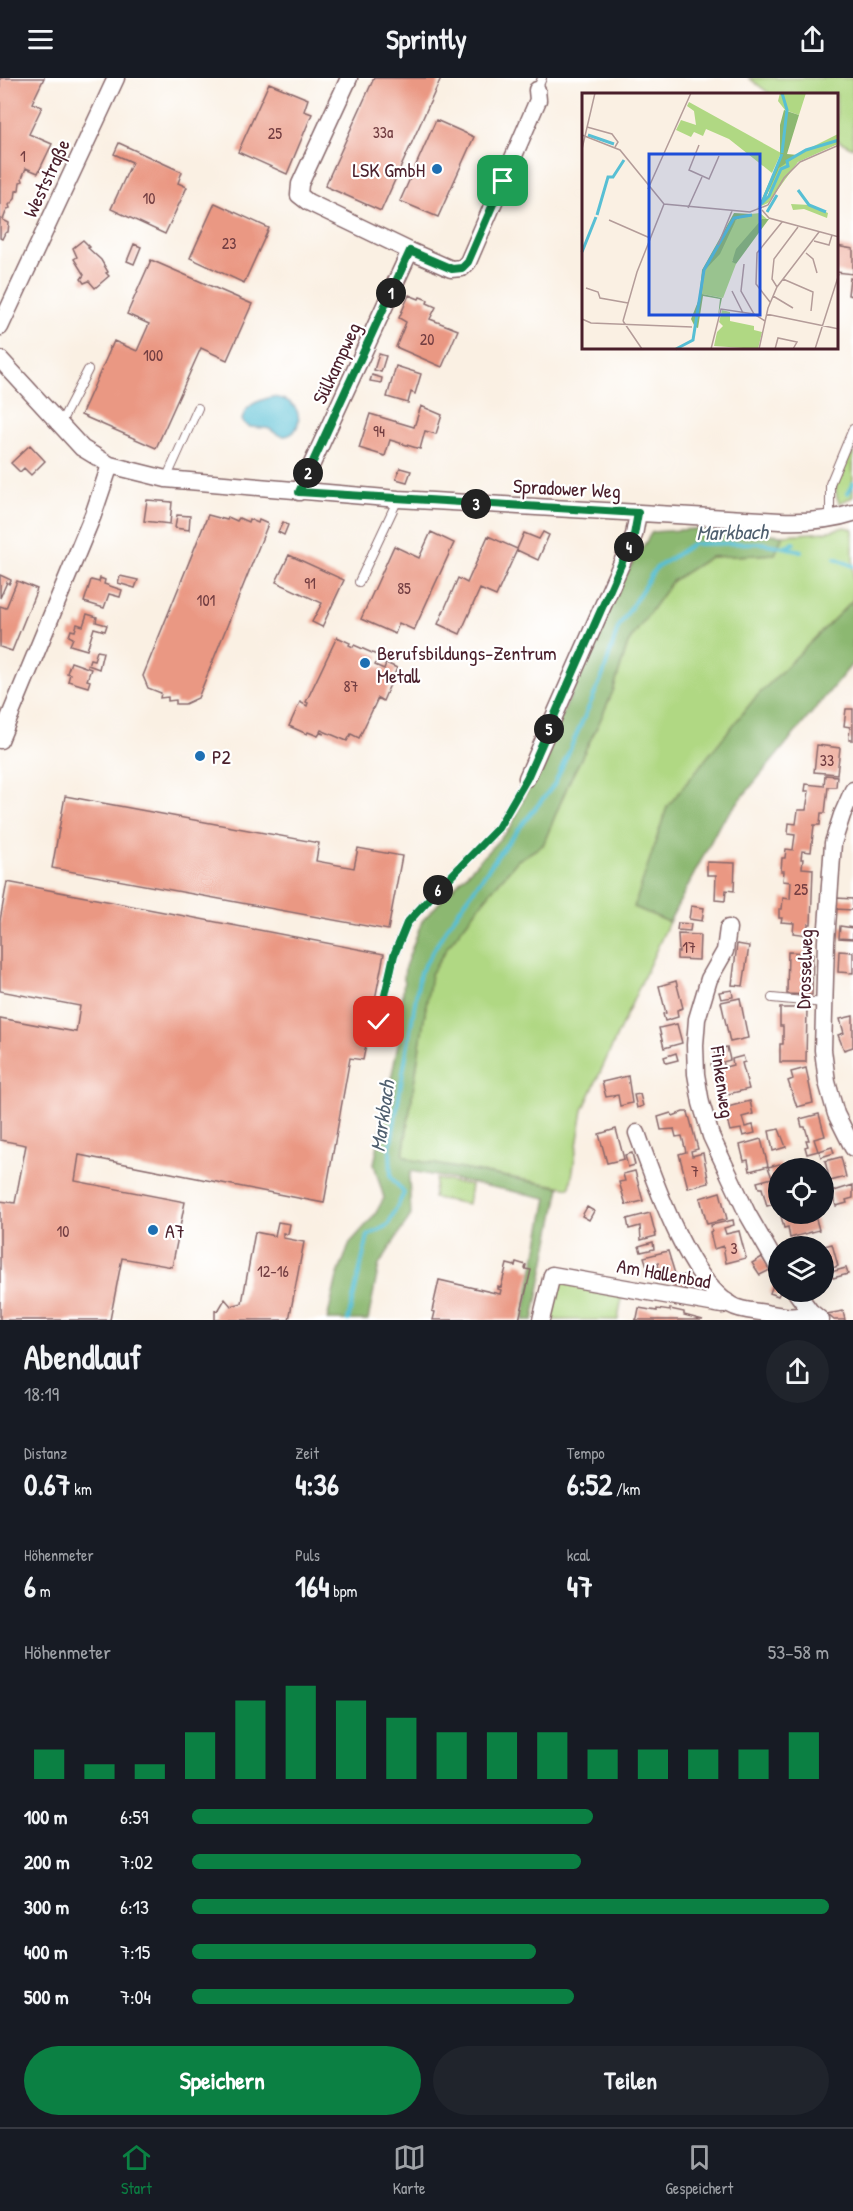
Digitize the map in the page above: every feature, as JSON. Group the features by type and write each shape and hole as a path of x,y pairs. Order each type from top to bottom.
{"street":[{"name":"Weststraße","path":"0,327 116,78"},
{"path":"349,78 300,184 299,195 308,202 452,269 462,268 468,262 538,100 539,84"},
{"name":"Sülkampweg","path":"299,492 410,251"},
{"name":"Spradower Weg","path":"0,359 82,448 110,465 166,479 398,499 780,521 805,522 853,513"},
{"path":"0,740 4,719 93,514 110,465"},
{"path":"527,778 634,535 638,513"},
{"name":"Drosselweg","path":"853,790 833,843 823,1050 827,1083 836,1114 853,1148"},
{"name":"Finkenweg","path":"728,928 725,951 709,979 697,1019 696,1074 701,1103 711,1137 747,1213 768,1250"},
{"path":"637,1133 663,1203 686,1249 708,1283 726,1301"},
{"name":"Am Hallenbad","path":"541,1320 552,1275 722,1305 726,1301 739,1309 794,1318 816,1316"},
{"path":"804,1302 816,1316"}],"lane":[{"path":"60,425 88,370"},
{"path":"166,479 198,408"},
{"path":"830,519 830,484 853,429"},
{"path":"359,582 398,499"},
{"path":"379,1022 394,955 407,923 498,828 527,778"},
{"path":"772,998 824,1003"}],"green space":[{"path":"749,78 853,78 853,148 838,140 838,93 769,93"},
{"path":"853,451 853,497 839,503 836,482"},
{"path":"845,527 853,529 853,600 755,699 667,807 635,907 669,922 583,1110 570,1188 412,1160 403,1156 431,974 448,946 491,891 518,860 543,845 569,782 613,691 628,643 672,581 710,557 775,554 783,535 825,532"},
{"path":"694,529 783,535 775,554 710,557 672,581 628,643 613,691 569,782 543,845 518,860 491,891 448,946 431,974 403,1155 413,1160 560,1187 533,1320 523,1320 547,1198 411,1171 409,1179 411,1215 379,1265 368,1320 327,1320 337,1277 350,1243 374,1216 384,1198 374,1164 399,1039 405,967 422,921 511,827 626,574 652,532"},
{"path":"853,600 853,663 720,824 669,922 634,907 667,807 755,698"},
{"path":"436,1179 471,1185 468,1204 433,1198"},
{"path":"560,1281 623,1291 618,1320 550,1320"}],"water":[{"path":"272,397 286,400 294,406 298,415 295,431 288,435 280,435 270,429 250,427 242,420 252,404"}],"building":[{"path":"0,78 44,78 32,103 42,107 29,134 52,144 38,173 26,168 23,181 20,182 15,199 9,205 10,208 7,209 3,220 9,223 8,232 2,239 0,238"},
{"path":"374,78 441,78 381,211 325,186"},
{"path":"269,83 308,99 304,111 312,114 287,174 238,152"},
{"name":"LSK GmbH","path":"436,120 474,137 438,217 400,201"},
{"path":"119,143 182,172 178,183 187,187 165,234 111,209 132,162 114,154"},
{"path":"215,203 269,228 244,283 190,258"},
{"path":"83,240 101,260 109,276 95,288 89,281 84,283 81,279 84,275 74,259 77,257 73,248"},
{"path":"134,244 141,247 134,264 127,261"},
{"path":"838,246 853,249 853,274 838,272"},
{"path":"151,260 252,304 227,360 201,348 156,448 81,415 110,350 109,347 111,348 114,341 137,351 149,324 127,314"},
{"path":"850,278 853,279 853,296 848,295"},
{"path":"409,295 428,300 427,303 436,307 430,319 458,330 442,367 396,347 406,322 399,318"},
{"path":"379,354 386,356 381,372 374,370"},
{"path":"396,366 421,374 415,394 411,392 408,403 387,397"},
{"path":"372,375 382,378 381,383 370,381"},
{"path":"421,406 442,415 436,434 425,431 420,449 390,440 385,456 359,448 370,414 414,427"},
{"path":"30,445 45,461 31,475 24,468 20,472 11,463"},
{"path":"400,468 411,471 407,482 396,479"},
{"path":"147,500 172,502 170,524 144,521"},
{"path":"177,515 190,516 189,530 175,528"},
{"path":"208,515 227,520 228,517 237,521 239,518 258,523 259,520 268,524 198,698 185,704 176,704 176,700 168,701 168,697 160,698 161,693 148,688 143,676"},
{"path":"283,522 288,525 284,535 278,532"},
{"path":"431,532 454,543 414,630 399,623 395,634 361,619 394,546 419,558"},
{"path":"543,532 549,535 538,560 517,550 496,596 480,589 460,634 438,624 458,578 467,583 488,536 517,549 524,533 539,539"},
{"path":"289,555 344,580 322,627 312,622 322,603 276,582"},
{"path":"0,575 11,580 9,584 7,582 0,598"},
{"path":"120,576 138,580 135,588 118,583"},
{"path":"100,578 105,580 104,584 122,590 120,597 109,594 104,608 84,602 91,580 99,582"},
{"path":"17,581 37,589 12,651 0,647 0,606 6,608"},
{"path":"87,614 97,617 96,622 107,625 105,631 94,628 87,650 70,645 73,638 69,636 71,630 75,631 77,624 83,626"},
{"path":"337,637 350,643 349,645 353,647 354,645 379,656 375,665 384,669 386,663 397,668 383,701 378,698 359,738 351,734 347,741 321,730 320,732 324,734 320,733 318,736 289,726 300,702 307,706 306,702"},
{"path":"97,651 103,652 99,669 88,665 90,659 94,660"},
{"path":"71,662 91,669 87,680 90,681 88,687 68,681 70,674 67,673"},
{"path":"846,709 853,709 853,740 849,740 850,727 844,726"},
{"path":"817,745 840,748 837,774 814,772"},
{"path":"825,775 837,776 836,787 828,787 825,813 821,813 820,825 814,825 811,852 802,851 801,859 803,859 802,868 813,869 811,924 808,924 808,935 793,933 794,923 781,922 782,918 779,918 783,898 790,899 791,882 783,881 784,871 781,871 782,858 785,858 786,849 793,850 795,835 788,834 789,823 796,824 798,810 806,810 809,791 805,791 806,784 824,786"},
{"path":"65,796 319,843 316,861 354,868 358,848 402,856 388,930 52,868"},
{"path":"707,862 735,863 734,891 726,890 725,901 715,900 716,875 707,875"},
{"path":"7,882 384,954 363,1060 350,1058 324,1203 79,1155 75,1181 185,1202 172,1267 122,1258 110,1320 0,1320 0,1201 15,1203 26,1145 0,1140 0,1018 76,1032 80,1006 0,991 0,920"},
{"path":"836,898 853,899 853,910 835,909"},
{"path":"691,906 704,908 702,921 689,919"},
{"path":"678,923 691,924 690,931 677,930"},
{"path":"840,926 853,928 853,939 839,938"},
{"path":"678,934 700,935 699,960 677,959"},
{"path":"737,944 749,946 743,986 732,985"},
{"path":"839,951 853,952 853,973 838,972"},
{"path":"788,952 813,953 812,995 787,994"},
{"path":"676,981 683,1008 677,1010 678,1017 665,1021 663,1014 666,1013 659,986"},
{"path":"732,990 733,997 721,999 719,992"},
{"path":"740,998 748,1038 730,1042 721,1002"},
{"path":"780,1008 807,1008 806,1062 780,1062 783,1026 780,1026"},
{"path":"853,1016 853,1047 844,1050 838,1035 844,1033 840,1019"},
{"path":"677,1024 682,1043 664,1048 659,1028"},
{"path":"727,1047 730,1060 723,1062 725,1067 733,1065 732,1059 743,1056 745,1062 742,1063 749,1089 724,1095 721,1084 724,1083 720,1069 713,1071 711,1064 718,1063 714,1050"},
{"path":"676,1053 678,1060 666,1063 664,1057"},
{"path":"806,1068 813,1103 797,1107 788,1081 793,1079 791,1072"},
{"path":"628,1076 632,1103 620,1106 618,1095 606,1097 602,1082"},
{"path":"640,1094 643,1106 637,1108 634,1095"},
{"path":"750,1101 753,1114 742,1117 745,1127 753,1125 755,1133 743,1136 741,1129 730,1131 724,1108"},
{"path":"688,1112 698,1149 691,1151 692,1156 703,1153 709,1183 688,1188 679,1154 686,1152 682,1136 676,1137 674,1129 661,1130 658,1117 671,1113 673,1116"},
{"path":"819,1114 825,1136 814,1139 818,1151 807,1154 806,1140 809,1140 800,1119"},
{"path":"616,1129 624,1159 607,1163 599,1134"},
{"path":"779,1129 786,1147 773,1151 769,1131"},
{"path":"761,1139 768,1166 750,1171 748,1160 744,1161 740,1145"},
{"path":"832,1147 834,1153 821,1157 819,1151"},
{"path":"632,1153 635,1165 628,1167 625,1155"},
{"path":"841,1157 846,1177 834,1180 834,1159"},
{"path":"635,1171 643,1201 626,1205 619,1182 625,1181 623,1174"},
{"path":"768,1179 768,1206 762,1188 759,1188 757,1182"},
{"path":"853,1185 853,1198 846,1200 847,1203 836,1206 834,1191"},
{"path":"720,1192 727,1219 707,1224 700,1198"},
{"path":"587,1207 594,1211 589,1220 582,1216"},
{"path":"650,1213 656,1236 641,1240 640,1226 629,1229 627,1219"},
{"path":"733,1220 734,1225 724,1228 726,1234 739,1231 746,1258 726,1263 723,1246 714,1249 710,1232 712,1231 711,1225"},
{"path":"278,1222 290,1224 288,1234 283,1233 283,1238 304,1242 289,1320 215,1320 215,1310 218,1311 225,1299 231,1306 242,1303 255,1232 275,1236"},
{"path":"783,1224 817,1224 819,1230 790,1236 788,1227 784,1228"},
{"path":"653,1242 654,1249 641,1252 639,1246"},
{"path":"668,1251 675,1274 660,1278 658,1263 647,1266 644,1257"},
{"path":"834,1251 838,1266 834,1267"},
{"path":"762,1257 768,1271 760,1275 752,1263"},
{"path":"516,1262 526,1265 525,1269 531,1270 519,1320 433,1320 435,1312 432,1311 439,1280 500,1294 501,1290 498,1286 501,1287 507,1264 515,1266"},
{"path":"846,1268 848,1274 834,1278 834,1271"},
{"path":"685,1275 691,1287 683,1289 682,1284 675,1286 673,1278"},
{"path":"639,1308 657,1311 657,1309 670,1311 670,1309 703,1320 635,1320"},
{"path":"843,1311 845,1320 834,1320 827,1314"}],"waterway":[{"name":"Markbach","path":"848,493 853,483"},
{"name":"Markbach","path":"348,1320 368,1236 388,1225 404,1193 391,1177 390,1149 420,973 448,926 501,851 554,785 603,675 618,628 655,569 692,544 761,543 783,547 794,543"},
{"path":"784,547 801,551"},
{"path":"835,558 853,566"}],"place":[{"name":"LSK GmbH","path":"437,169"},
{"name":"Berufsbildungs-Zentrum Metall","path":"365,663"},
{"name":"P2","path":"200,756"},
{"name":"A7","path":"153,1230"}],"route":[{"path":"379,1022 394,955 407,923 498,828 527,778 634,535 638,513 299,492 410,251 452,269 462,268 468,262 503,181"}]}
